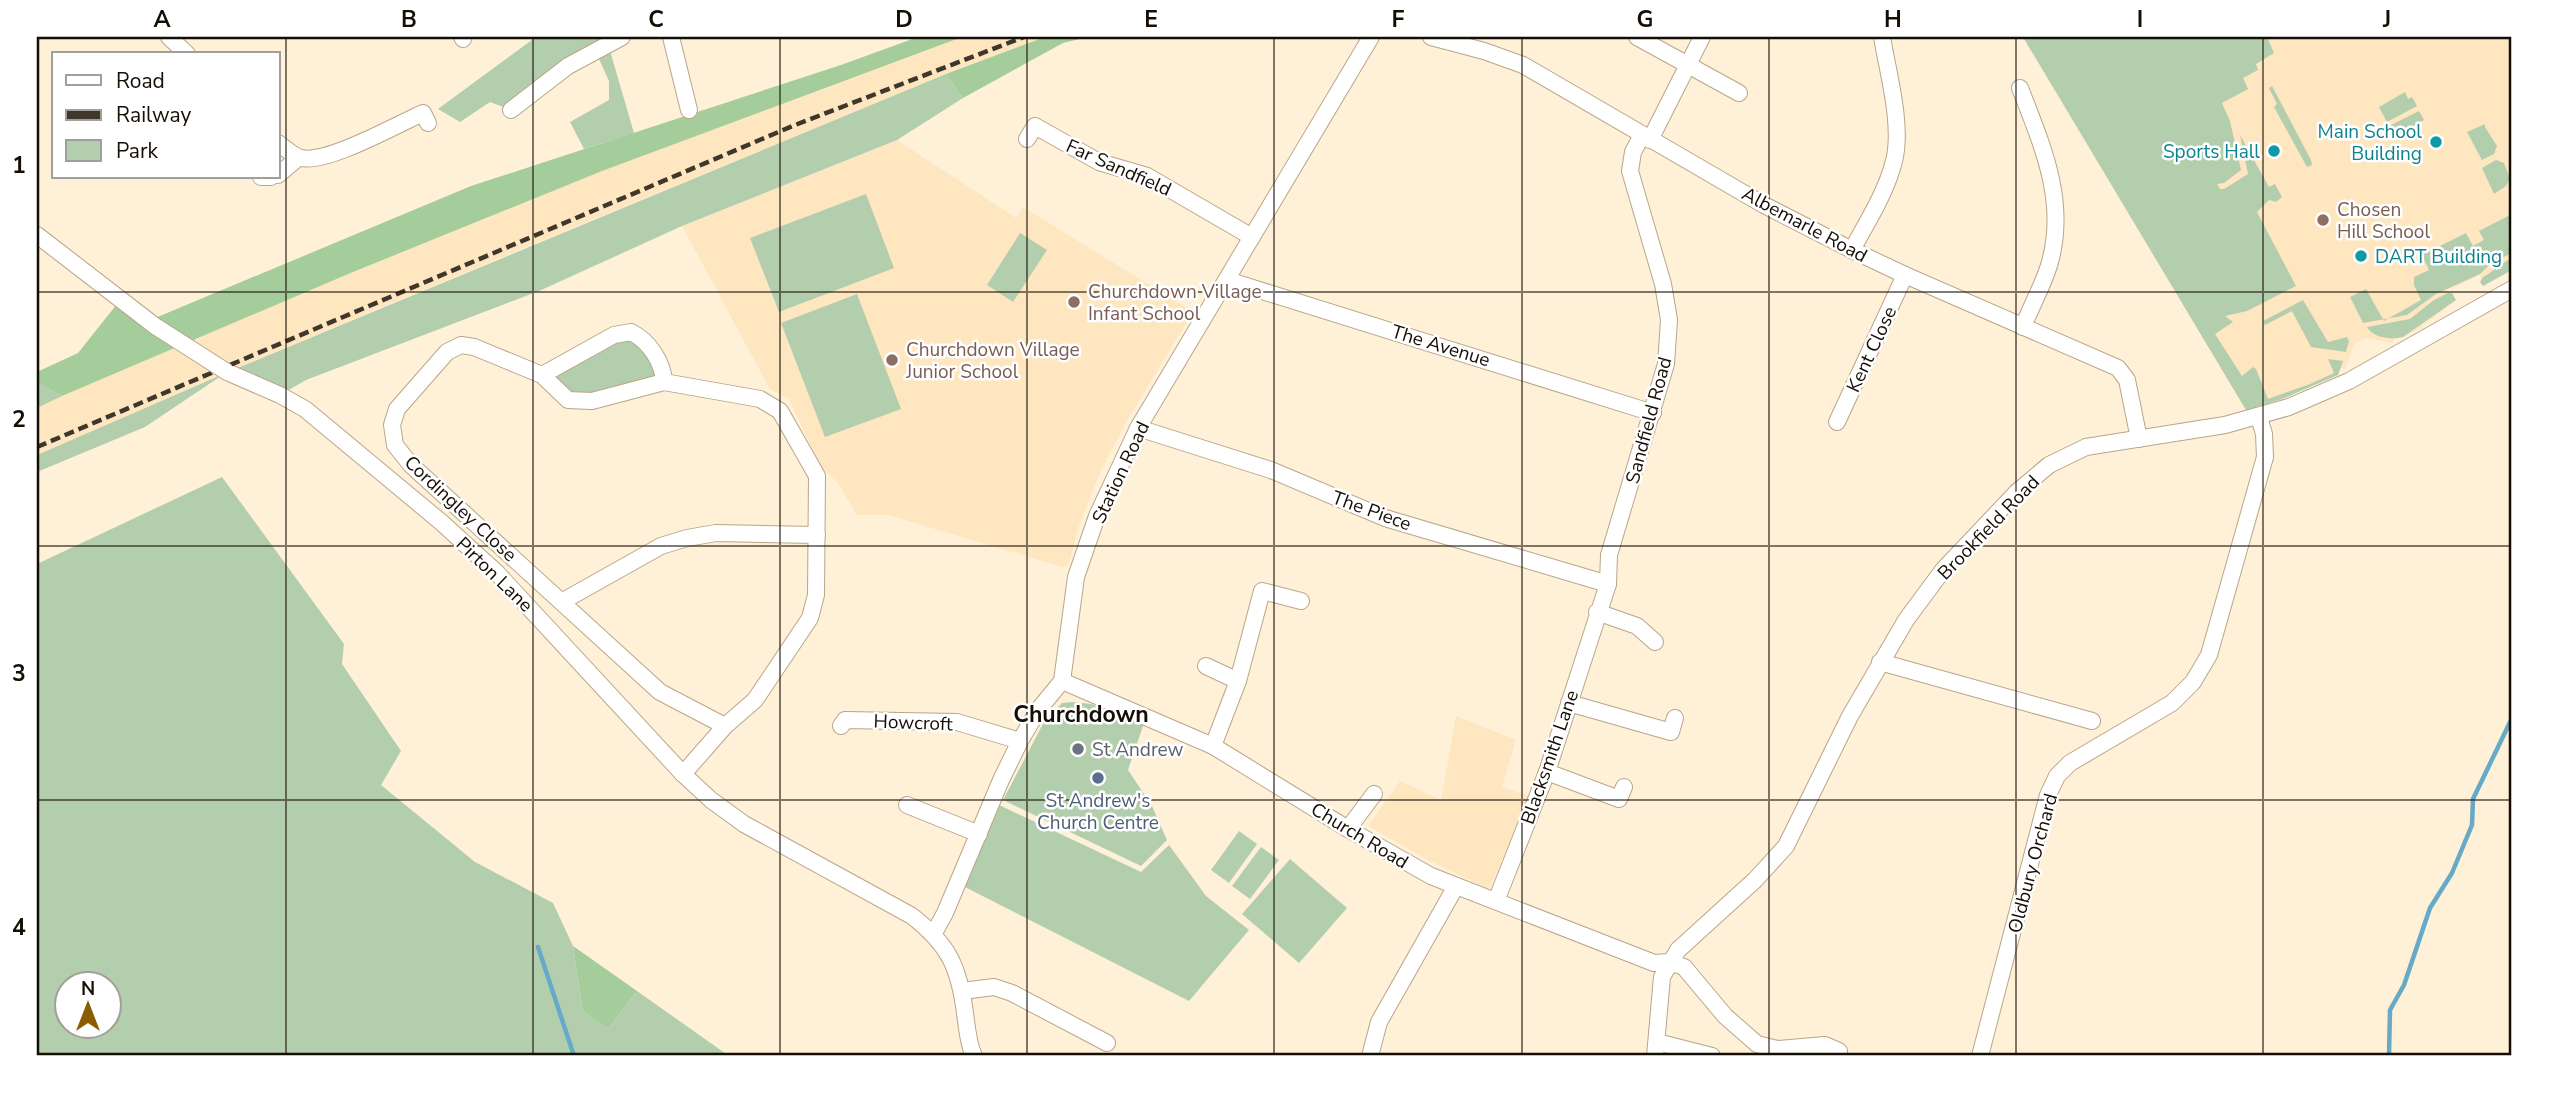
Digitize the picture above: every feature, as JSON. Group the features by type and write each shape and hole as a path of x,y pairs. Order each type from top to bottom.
{"street":[{"path":"169,37 185,52"},
{"path":"511,110 568,66 622,37"},
{"path":"671,37 689,110"},
{"name":"Station Road","path":"1062,681 1076,577 1097,516 1138,428 1371,37"},
{"name":"Albemarle Road","path":"1431,37 1484,51 1522,65 1764,205 1852,250 2118,368 2127,380 2139,439"},
{"path":"1637,37 1739,93"},
{"name":"Sandfield Road","path":"1608,584 1609,555 1666,364 1669,320 1663,284 1630,171 1633,152 1646,137 1702,37"},
{"path":"1852,250 1886,185 1895,159 1896,121 1882,37"},
{"path":"2020,88 2045,150 2054,188 2055,225 2050,262 2023,327"},
{"path":"2029,111 2044,104"},
{"path":"280,144 298,158 314,159 330,155 423,113 428,123"},
{"name":"Far Sandfield","path":"1027,139 1035,126 1099,162 1147,176 1252,237"},
{"path":"280,174 298,158"},
{"name":"Pirton Lane","path":"37,237 155,326 228,372 305,409 441,522 497,573 683,774 711,800 744,824 912,916 933,933 950,955 962,991 974,1056"},
{"name":"Kent Close","path":"1837,422 1905,275"},
{"name":"The Avenue","path":"1227,280 1653,413"},
{"name":"Brookfield Road","path":"1669,962 1678,950 1755,880 1786,846 1850,716 1906,620 1943,570 2017,492 2049,466 2086,447 2259,417 2289,407 2349,381 2512,289"},
{"path":"542,374 614,335 631,331 643,338 663,370 664,382"},
{"name":"Cordingley Close","path":"683,774 725,726 755,700 810,618 816,595 817,476 780,411 760,399 664,382 592,401 568,400 542,374 474,347 461,345 447,352 397,409 393,425 395,444 411,466 563,601 660,692 725,726"},
{"name":"Oldbury Orchard","path":"1980,1056 2048,795 2057,776 2070,763 2172,703 2193,682 2209,655 2265,457 2264,434 2259,417"},
{"name":"The Piece","path":"1138,428 1271,470 1385,518 1608,584"},
{"path":"563,601 661,546 687,538 716,533 817,535"},
{"name":"Blacksmith Lane","path":"1496,901 1547,772 1608,584"},
{"path":"1213,746 1238,681 1262,591 1301,601"},
{"path":"1597,612 1637,626 1655,642"},
{"path":"1880,662 2092,721"},
{"path":"1206,666 1238,681"},
{"path":"933,933 945,913 1020,741 1039,709 1062,681"},
{"name":"Church Road","path":"1062,681 1213,746 1348,829 1431,876 1654,963 1669,962"},
{"path":"1569,703 1671,730"},
{"name":"Howcroft","path":"843,717 957,722 1020,741"},
{"path":"1547,772 1619,799"},
{"path":"1348,829 1374,794"},
{"path":"914,814 979,834"},
{"path":"1370,1056 1379,1022 1456,886"},
{"path":"1712,1056 1656,1049 1662,977 1669,962 1684,967 1724,1016 1757,1044 1777,1049 1830,1043"},
{"path":"962,991 994,987 1012,993 1107,1044"}],"shaded area":[{"path":"962,37 1045,37 946,74 512,253 37,455 37,408 62,396 353,272 602,171"},
{"name":"Chosen Hill School","path":"2023,37 2512,37 2512,270 2483,286 2480,274 2456,287 2446,289 2456,300 2420,328 2394,339 2393,343 2366,338 2355,343 2345,369 2341,368 2336,376 2282,399 2246,410"},
{"name":"Churchdown Village Junior School","path":"897,140 1016,218 1023,207 1193,312 1126,422 1098,477 1078,529 1069,564 1063,567 888,515 857,515 838,483 821,467 789,399 770,389 682,226"},
{"path":"1456,716 1516,740 1502,787 1530,796 1490,887 1486,888 1424,858 1368,826 1400,781 1441,800"}],"green space":[{"path":"536,37 622,37 608,44 634,133 584,149 570,122 609,100 609,81 595,50 511,110 490,102 460,122 438,109"},
{"path":"918,37 962,37 602,171 353,272 62,396 37,383 37,372 78,353 121,299 148,321 471,186 841,65"},
{"path":"1045,37 1088,37 1063,43 963,98 946,74"},
{"path":"2023,37 2267,37 2274,53 2256,64 2258,70 2243,78 2248,89 2222,103 2230,121 2241,170 2224,183 2217,184 2220,189 2224,189 2248,174 2240,135 2269,187 2275,184 2282,197 2276,202 2269,200 2257,212 2296,286 2247,311 2225,316 2233,322 2215,334 2242,376 2253,367 2256,369 2268,399 2334,373 2328,359 2343,361 2338,375 2282,399 2246,410"},
{"path":"946,74 963,98 897,140 682,226 539,291 306,380 280,395 228,372"},
{"path":"2272,86 2312,165 2307,167 2274,107 2277,104 2269,88"},
{"path":"2405,92 2408,99 2412,97 2417,106 2387,122 2379,107"},
{"path":"2419,111 2424,120 2395,136 2389,126"},
{"path":"2485,124 2497,146 2494,154 2482,160 2467,132"},
{"path":"2496,160 2504,163 2510,179 2506,186 2494,194 2482,168"},
{"path":"866,194 894,268 779,312 750,238"},
{"path":"2512,214 2512,253 2491,263 2480,274 2436,294 2407,315 2389,318 2421,300 2414,285 2414,277 2429,270 2422,255 2466,233 2473,246 2484,240 2479,231"},
{"path":"1020,233 1047,250 1013,302 987,285"},
{"path":"2512,258 2512,270 2483,286 2480,282 2483,277"},
{"path":"2366,289 2383,319 2363,323 2350,297"},
{"path":"2452,293 2456,300 2403,337 2383,337 2373,334 2367,327 2410,319 2434,300"},
{"path":"857,294 901,409 825,437 781,323"},
{"path":"2303,300 2328,342 2347,337 2349,341 2346,352 2311,347 2292,311 2265,325 2263,321"},
{"path":"631,332 664,382 568,400 542,375"},
{"path":"225,373 145,427 37,472 37,455"},
{"path":"37,383 62,396 37,408"},
{"path":"222,477 344,644 342,664 401,751 381,785 475,862 553,903 573,946 583,1011 608,1029 637,991 729,1056 37,1056 37,564"},
{"path":"1062,703 1091,704 1144,723 1128,770 1152,806 1167,840 1141,866 1003,800 1045,720"},
{"path":"999,805 1141,872 1169,845 1206,896 1249,930 1189,1001 959,884"},
{"path":"1239,831 1257,844 1229,883 1211,870"},
{"path":"1261,847 1279,860 1250,899 1232,886"},
{"path":"1290,859 1347,908 1299,963 1242,914"},
{"path":"573,946 637,991 608,1029 583,1011"}],"waterway":[{"path":"2389,1056 2390,1010 2404,985 2430,908 2452,873 2472,825 2473,799 2512,718"},
{"path":"538,947 574,1056"}],"railway":[{"path":"37,447 795,125 1024,37"}],"place":[{"name":"Main School Building","path":"2436,142"},
{"name":"Sports Hall","path":"2274,151"},
{"name":"Chosen Hill School","path":"2323,220"},
{"name":"DART Building","path":"2361,256"},
{"name":"Churchdown Village Infant School","path":"1074,302"},
{"name":"Churchdown Village Junior School","path":"892,360"},
{"name":"St Andrew","path":"1078,749"},
{"name":"St Andrew's Church Centre","path":"1098,778"}],"district":[{"name":"Churchdown","path":"1081,714"}]}
